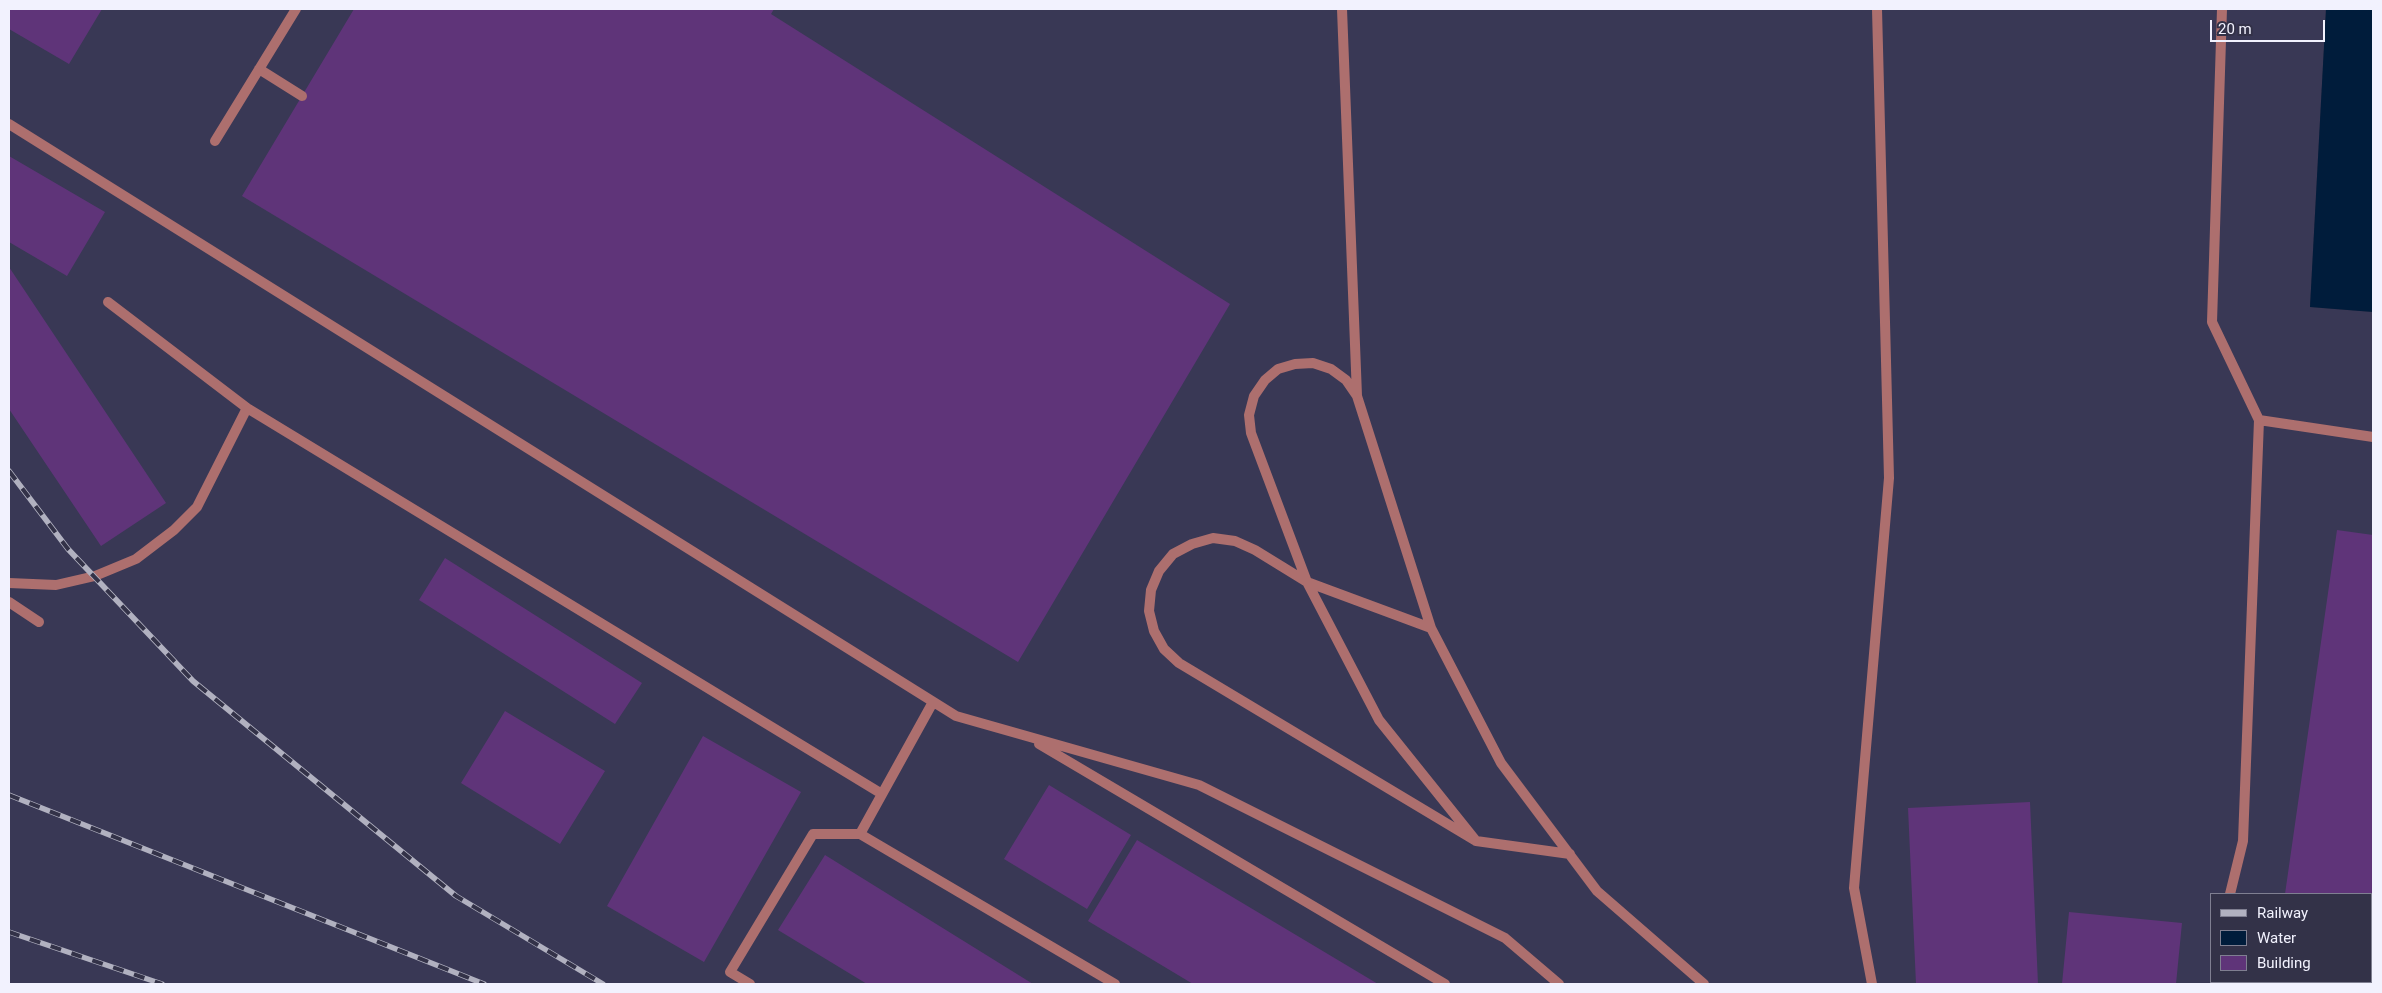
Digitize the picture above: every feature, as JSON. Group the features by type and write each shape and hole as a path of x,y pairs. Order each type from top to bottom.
{"lane":[{"path":"215,141 296,9"},
{"path":"1342,9 1357,396 1431,628 1501,763 1597,891 1704,984"},
{"path":"1872,984 1854,888 1889,478 1877,9"},
{"path":"2222,9 2212,322 2259,420 2243,841 2230,893"},
{"path":"259,69 302,96"},
{"path":"9,124 956,716 1199,785 1505,938 1559,984"},
{"path":"108,302 247,408 882,794"},
{"path":"1357,396 1346,380 1331,369 1312,363 1295,364 1278,369 1265,380 1254,396 1250,415 1251,433 1307,582 1379,720 1476,841"},
{"path":"9,583 56,585 95,576 136,559 174,530 197,506 247,408"},
{"path":"2259,420 2373,437"},
{"path":"1431,628 1307,582 1255,550 1235,541 1213,538 1192,544 1173,554 1159,571 1151,590 1149,610 1154,631 1164,649 1180,663 1476,841 1570,854"},
{"path":"9,602 38,622"},
{"path":"860,834 932,702"},
{"path":"1027,737 1445,984"},
{"path":"750,984 730,972 813,834 860,834 1115,984"}],"shaded area":[{"path":"9,9 2326,9 2310,307 2373,312 2373,984 9,984"}],"water":[{"path":"2326,9 2373,9 2373,312 2310,307"}],"building":[{"path":"9,9 102,9 69,64 9,29"},
{"path":"354,9 774,9 771,14 1230,304 1018,662 242,196"},
{"path":"9,156 105,212 67,276 9,242"},
{"path":"9,267 166,503 101,546 9,409"},
{"path":"2337,530 2373,535 2373,961 2372,893 2285,893"},
{"path":"445,558 642,683 615,724 419,600"},
{"path":"505,711 605,771 560,844 461,783"},
{"path":"703,736 801,792 704,962 607,906"},
{"path":"1049,785 1131,835 1087,909 1004,859"},
{"path":"2030,802 2038,984 1916,984 1908,808"},
{"path":"1137,840 1378,984 1193,984 1088,921"},
{"path":"825,855 1033,984 867,984 778,930"},
{"path":"2069,912 2182,923 2176,984 2062,984"}],"railway":[{"path":"9,471 68,549 193,681 456,896 603,984"},
{"path":"9,795 484,984"},
{"path":"9,932 162,984"}]}
